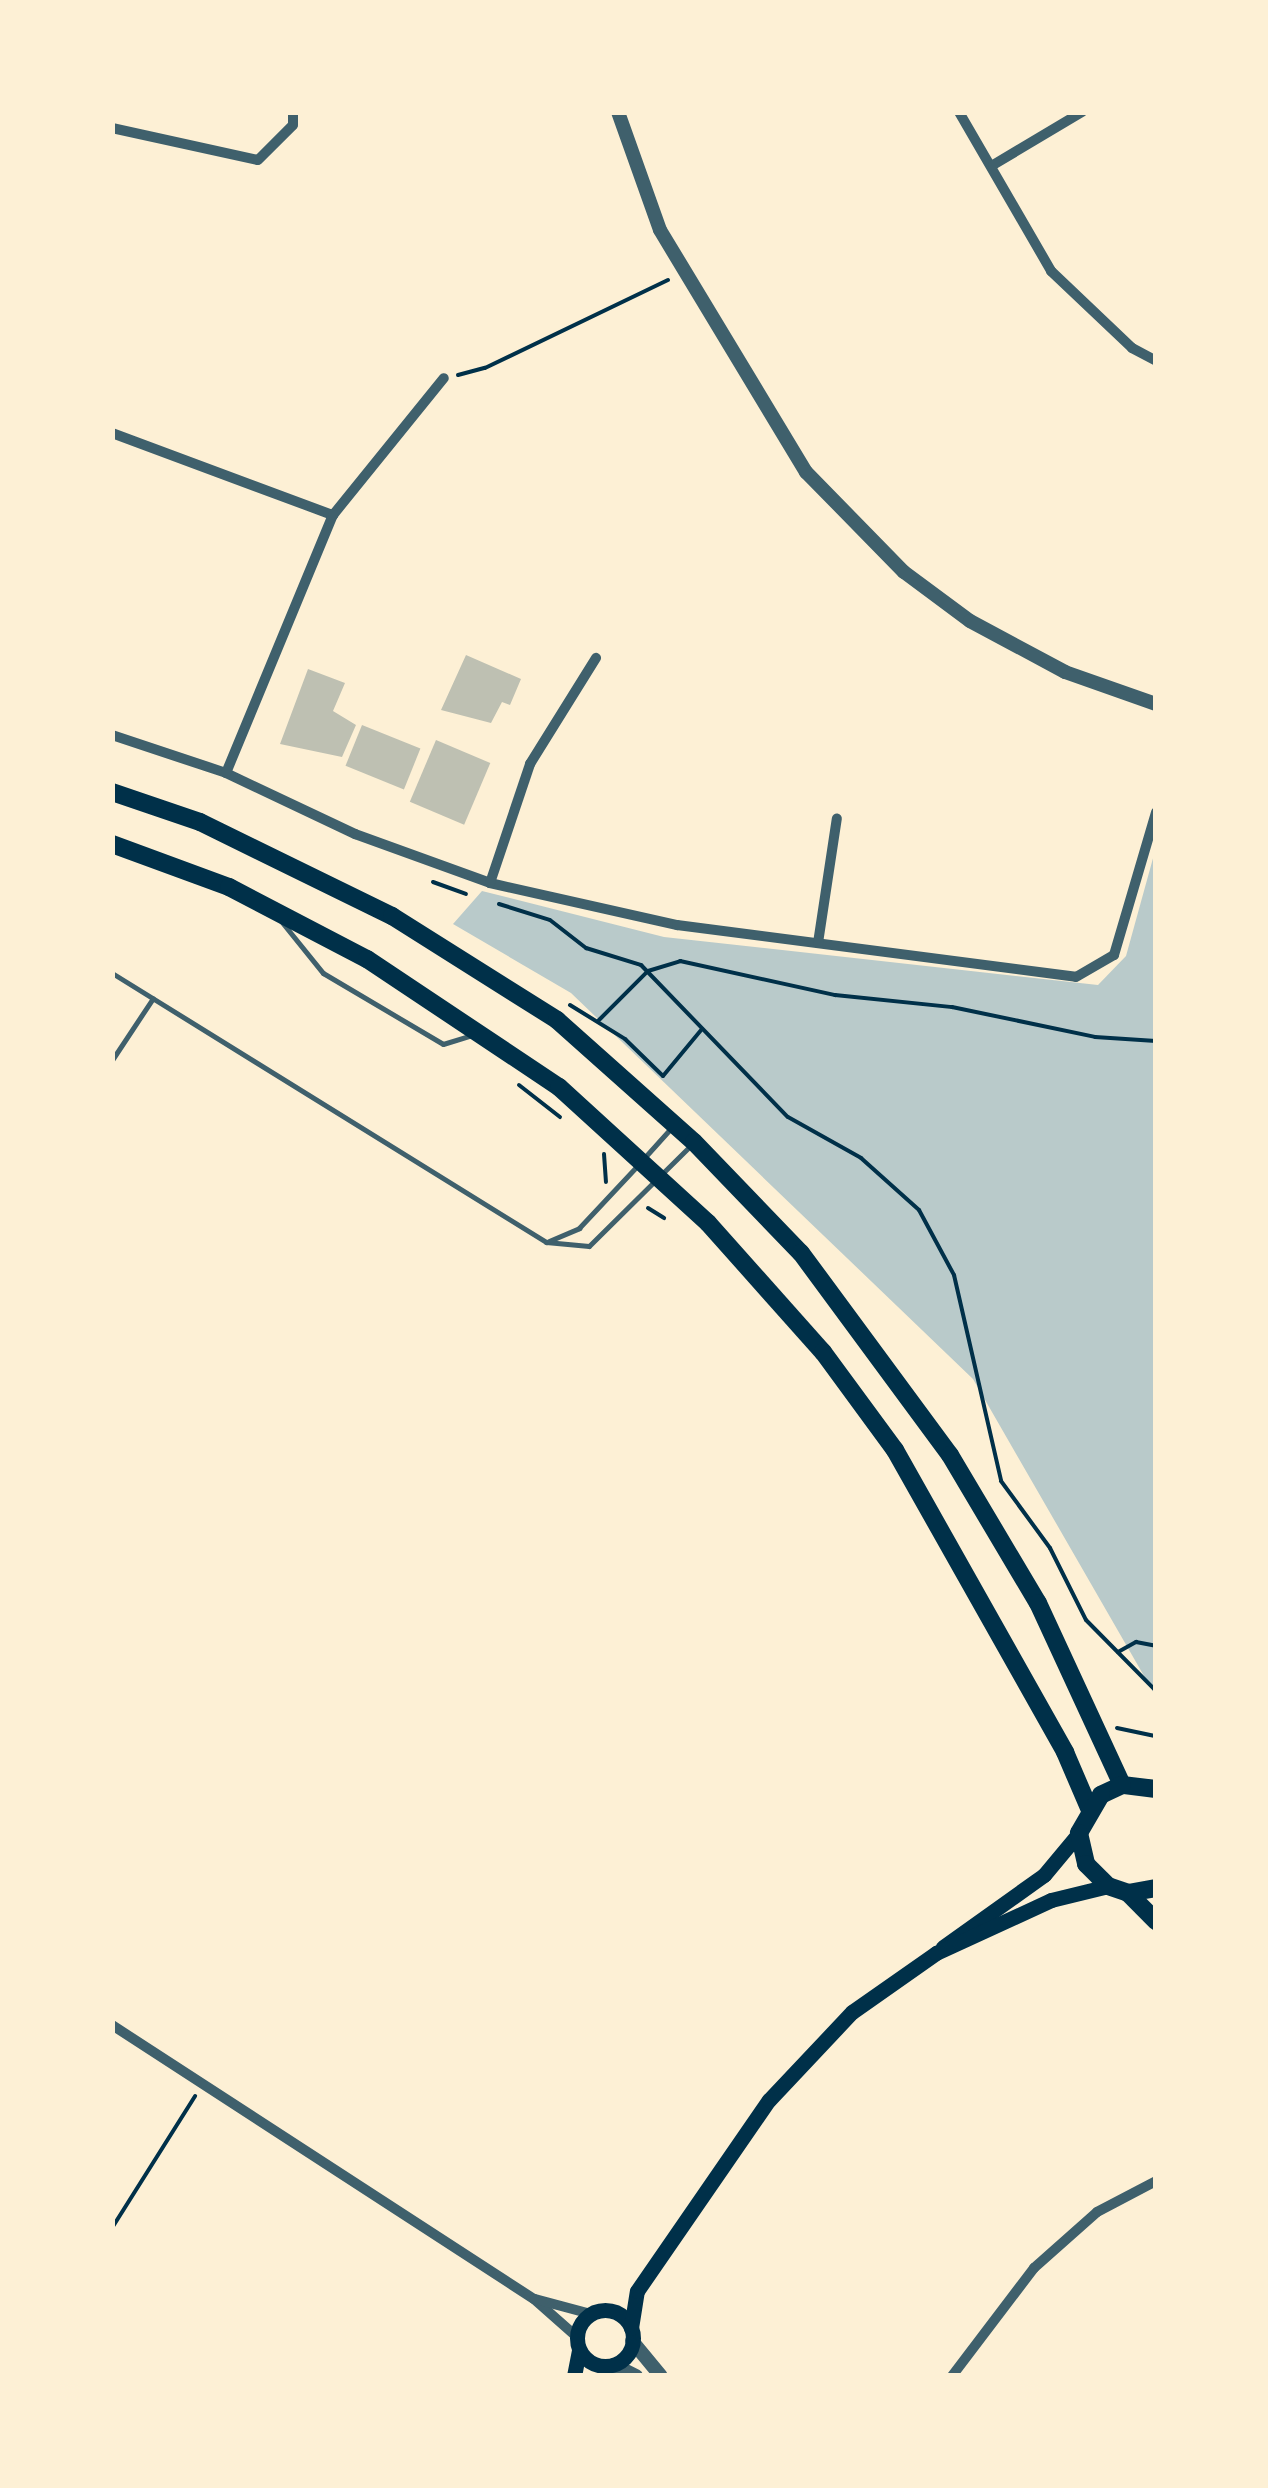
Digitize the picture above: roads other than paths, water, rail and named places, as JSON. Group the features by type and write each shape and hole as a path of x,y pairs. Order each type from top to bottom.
{"main road":[{"path":"112,792 286,861 392,916 557,1020 675,1123 801,1254 950,1455 1038,1604 1122,1785"},
{"path":"112,844 275,911 367,959 480,1032 530,1067 642,1160 749,1264 895,1450 1065,1752 1089,1808"},
{"path":"574,2376 578,2344 597,2312 637,2290 788,2077 852,2012 1044,1875 1080,1833 1089,1808 1122,1785 1156,1789"},
{"path":"1080,1833 1086,1864 1108,1886 1128,1893 1156,1920"},
{"path":"936,1953 1050,1900 1108,1886"},
{"path":"1128,1893 1156,1888"},
{"path":"578,2344 601,2369 632,2334 637,2290"},
{"path":"597,2312 620,2314 632,2334"}],"street":[{"path":"112,128 258,160 293,126 293,112"},
{"path":"618,112 639,185 682,273 806,472 904,572 1000,639 1065,672 1156,704"},
{"path":"959,112 994,166 1051,271 1132,348 1156,360"},
{"path":"994,166 1082,112"},
{"path":"226,772 334,515 444,378"},
{"path":"112,433 334,515"},
{"path":"490,883 530,764 596,658"},
{"path":"112,736 226,772 355,834 490,883 678,925 1088,974 1114,954 1156,812"},
{"path":"818,943 837,818"},
{"path":"112,2025 534,2299 578,2344"},
{"path":"952,2376 1034,2268 1097,2212 1156,2181"},
{"path":"534,2299 597,2312"},
{"path":"632,2334 661,2376"},
{"path":"601,2369 636,2376"}],"lane":[{"path":"275,911 310,963 426,1034 452,1044 480,1032"},
{"path":"112,973 546,1242 589,1246 638,1202 694,1142"},
{"path":"112,1060 152,998"},
{"path":"546,1242 579,1228 675,1123"}]}
